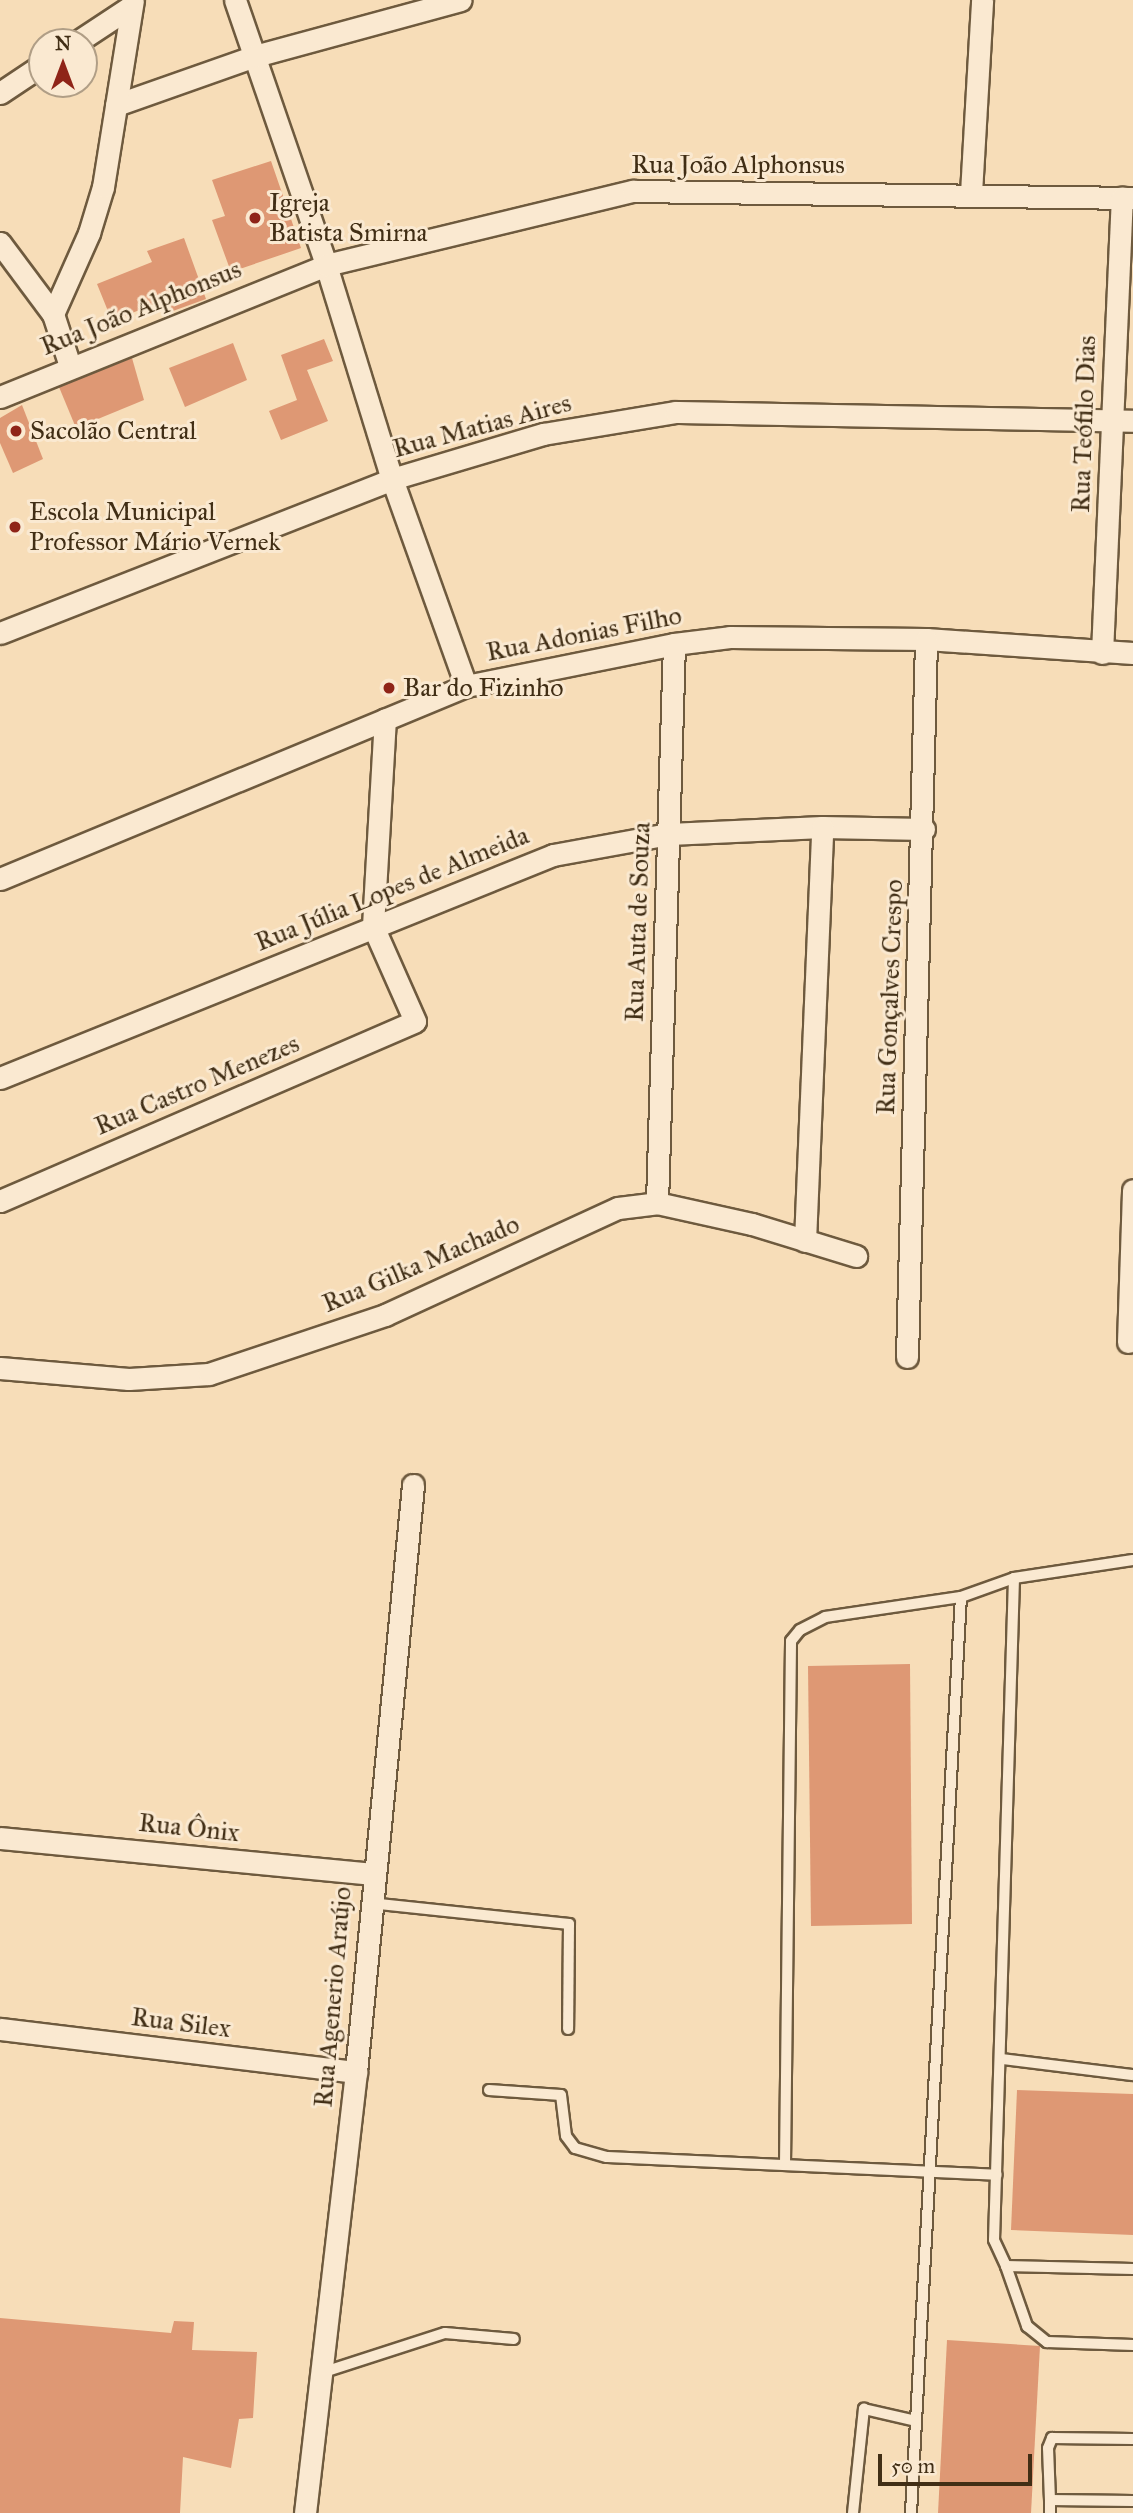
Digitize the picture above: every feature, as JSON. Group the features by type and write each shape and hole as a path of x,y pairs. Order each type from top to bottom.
{"street":[{"path":"234,0 326,265 392,479 466,686"},
{"path":"116,105 255,56 461,0"},
{"path":"971,193 982,0"},
{"path":"97,28 132,3"},
{"path":"53,314 89,233 103,187 132,3"},
{"path":"0,93 28,74"},
{"name":"Rua João Alphonsus","path":"0,397 70,366 326,265 633,191 971,193 1127,197"},
{"name":"Rua Teófilo Dias","path":"1102,653 1122,421 1127,197"},
{"path":"0,243 53,314 70,366"},
{"name":"Rua Matias Aires","path":"0,633 392,479 543,434 676,412 1122,421"},
{"name":"Rua Adonias Filho","path":"0,879 466,686 674,644 730,637 926,639 1133,653"},
{"name":"Rua Gonçalves Crespo","path":"907,1357 924,829 926,639"},
{"name":"Rua Auta de Souza","path":"657,1203 674,644"},
{"path":"373,926 385,719"},
{"path":"805,1241 822,827"},
{"name":"Rua Júlia Lopes de Almeida","path":"0,1078 553,855 668,834 822,827 924,829"},
{"name":"Rua Castro Menezes","path":"0,1201 415,1021 373,926"},
{"path":"1128,1342 1133,1190"},
{"name":"Rua Gilka Machado","path":"0,1368 129,1379 209,1374 385,1315 618,1208 657,1203 856,1256"},
{"name":"Rua Agenerio Araújo","path":"305,2513 356,2071 370,1903 413,1485"},
{"name":"Rua Ônix","path":"0,1838 373,1874"},
{"name":"Rua Silex","path":"0,2029 356,2071"}],"lane":[{"path":"785,2164 791,1641 800,1630 825,1617 961,1597 1014,1578 1133,1560"},
{"path":"1014,1578 1002,2059 994,2240 1027,2326 1047,2342 1133,2345"},
{"path":"911,2513 961,1597"},
{"path":"370,1903 569,1924 569,2029"},
{"path":"1002,2059 1133,2075"},
{"path":"489,2090 561,2095 566,2136 575,2148 588,2154 626,2159 997,2175"},
{"path":"1006,2266 1133,2269"},
{"path":"321,2373 444,2333 514,2339"},
{"path":"853,2513 864,2409 916,2421"},
{"path":"1050,2513 1048,2448 1052,2438 1133,2439"},
{"path":"1050,2500 1133,2501"}],"building":[{"name":"Igreja Batista Smirna","path":"271,161 301,248 231,272 212,220 225,216 212,180"},
{"path":"184,238 206,299 173,311 167,299 112,321 97,284 152,262 147,251"},
{"path":"324,339 333,361 307,370 328,421 281,440 269,411 297,400 281,355"},
{"path":"233,343 247,380 185,407 169,368"},
{"path":"132,358 144,400 76,428 59,387"},
{"name":"Sacolão Central","path":"22,405 43,459 13,473 0,443 0,418"},
{"path":"910,1664 912,1924 811,1926 808,1666"},
{"path":"1017,2090 1133,2094 1133,2235 1011,2230"},
{"path":"0,2318 171,2333 174,2321 194,2322 192,2350 257,2352 253,2418 239,2419 231,2468 183,2457 180,2513 0,2513"},
{"path":"947,2340 1040,2346 1031,2513 938,2513"}],"place":[{"name":"Igreja Batista Smirna","path":"255,218"},
{"name":"Sacolão Central","path":"16,431"},
{"name":"Escola Municipal Professor Mário Vernek","path":"15,527"},
{"name":"Bar do Fizinho","path":"389,688"}]}
